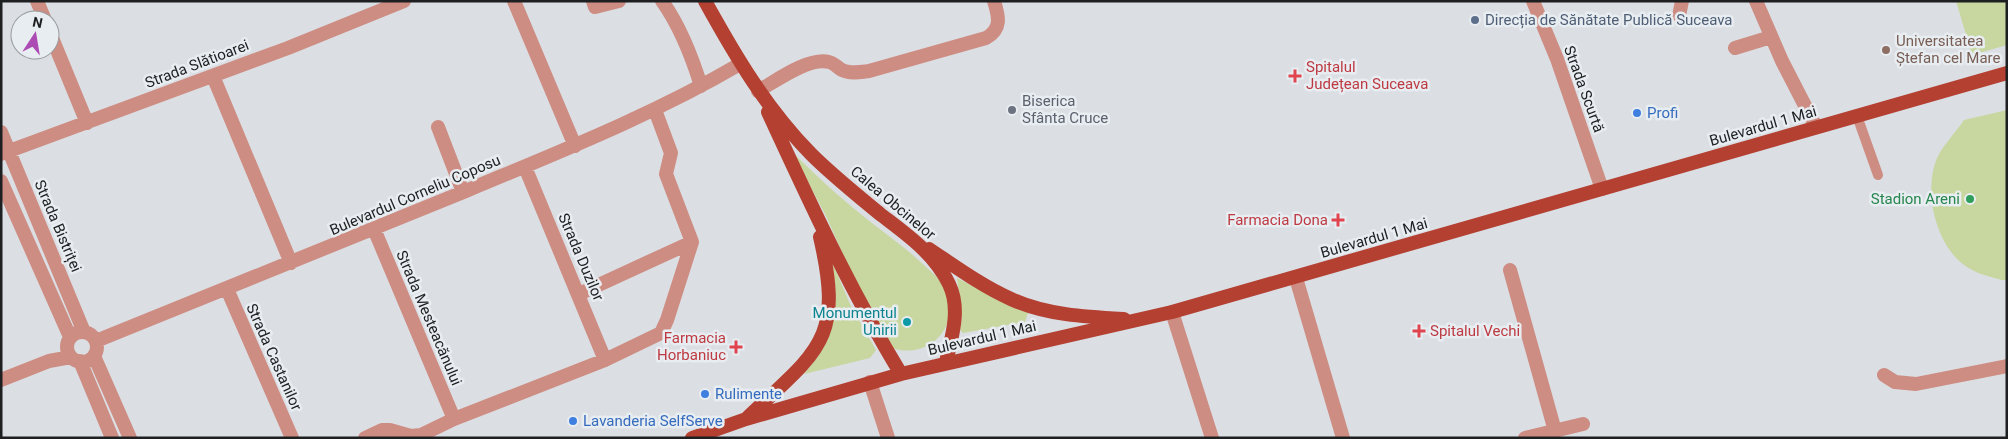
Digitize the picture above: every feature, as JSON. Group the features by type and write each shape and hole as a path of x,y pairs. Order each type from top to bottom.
{"main road":[{"name":"Calea Obcinelor","path":"705,1 740,64 783,124 812,155 916,241 943,274 953,298 954,325 946,362"},
{"name":"Bulevardul 1 Mai","path":"692,438 746,419 870,382 946,362 1142,320 1296,278 2007,73"},
{"name":"Calea Obcinelor","path":"758,91 815,215 862,309 901,374"},
{"path":"746,419 809,358 823,337 830,292 815,215"},
{"path":"916,241 980,283 1012,299 1032,306 1084,316 1142,320"}],"street":[{"name":"Strada Slătioarei","path":"5,152 213,76 404,1"},
{"path":"514,1 575,146"},
{"path":"593,1 596,7 619,1"},
{"path":"662,1 689,51 701,86"},
{"path":"758,91 808,64 819,61 830,62 844,71 853,73 869,71 986,38 994,33 998,26 999,16 994,1"},
{"name":"Strada Scurtă","path":"1534,1 1557,59 1602,189"},
{"path":"1679,16 1682,1"},
{"path":"1756,1 1771,37 1816,127"},
{"path":"1735,48 1771,37"},
{"path":"60,57 87,123"},
{"name":"Bulevardul Corneliu Coposu","path":"96,341 291,264 575,146 655,110 740,64"},
{"path":"213,76 291,264"},
{"path":"365,438 382,430 390,430 411,436 421,435 454,419 605,360 660,333 667,320 692,242 666,174 671,153 655,110"},
{"path":"1858,116 1878,174"},
{"path":"438,127 463,192"},
{"name":"Strada Bistriței","path":"1,132 5,152 84,332"},
{"name":"Strada Duzilor","path":"525,167 605,360"},
{"path":"1,181 72,351 112,438"},
{"name":"Strada Mesteacănului","path":"374,229 454,419"},
{"path":"579,294 692,242"},
{"path":"1510,270 1555,431"},
{"path":"1296,278 1343,438"},
{"name":"Strada Castanilor","path":"227,289 292,438"},
{"path":"1172,312 1212,438"},
{"path":"1,380 72,351 84,332 93,336 96,341 97,351 90,359 72,351"},
{"path":"94,356 130,438"},
{"path":"1884,375 1895,382 1916,384 2007,366"},
{"path":"870,382 888,438"},
{"path":"1525,438 1583,424"}],"green space":[{"path":"1956,1 2007,1 2007,45 1972,55"},
{"name":"Stadion Areni","path":"2007,110 2007,280 2002,280 1984,275 1967,267 1949,249 1937,225 1931,183 1937,158 1964,120"},
{"path":"792,152 843,200 907,250 939,280 946,292 949,314 942,333 936,340 915,350 904,351 893,348 858,288 826,216"},
{"path":"830,257 850,304 876,350 870,358 804,374 824,345 832,320"},
{"path":"957,278 992,296 1027,305 1028,313 1025,322 963,333 960,330 962,317"}],"place":[{"name":"Direcția de Sănătate Publică Suceava","path":"1475,20"},
{"name":"Universitatea Ștefan cel Mare","path":"1886,50"},
{"name":"Spitalul Județean Suceava","path":"1295,76"},
{"name":"Biserica Sfânta Cruce","path":"1012,110"},
{"name":"Profi","path":"1637,113"},
{"name":"Stadion Areni","path":"1970,199"},
{"name":"Farmacia Dona","path":"1338,220"},
{"name":"Monumentul Unirii","path":"907,322"},
{"name":"Spitalul Vechi","path":"1419,331"},
{"name":"Farmacia Horbaniuc","path":"736,347"},
{"name":"Rulimente","path":"705,394"},
{"name":"Lavanderia SelfServe","path":"573,421"}]}
